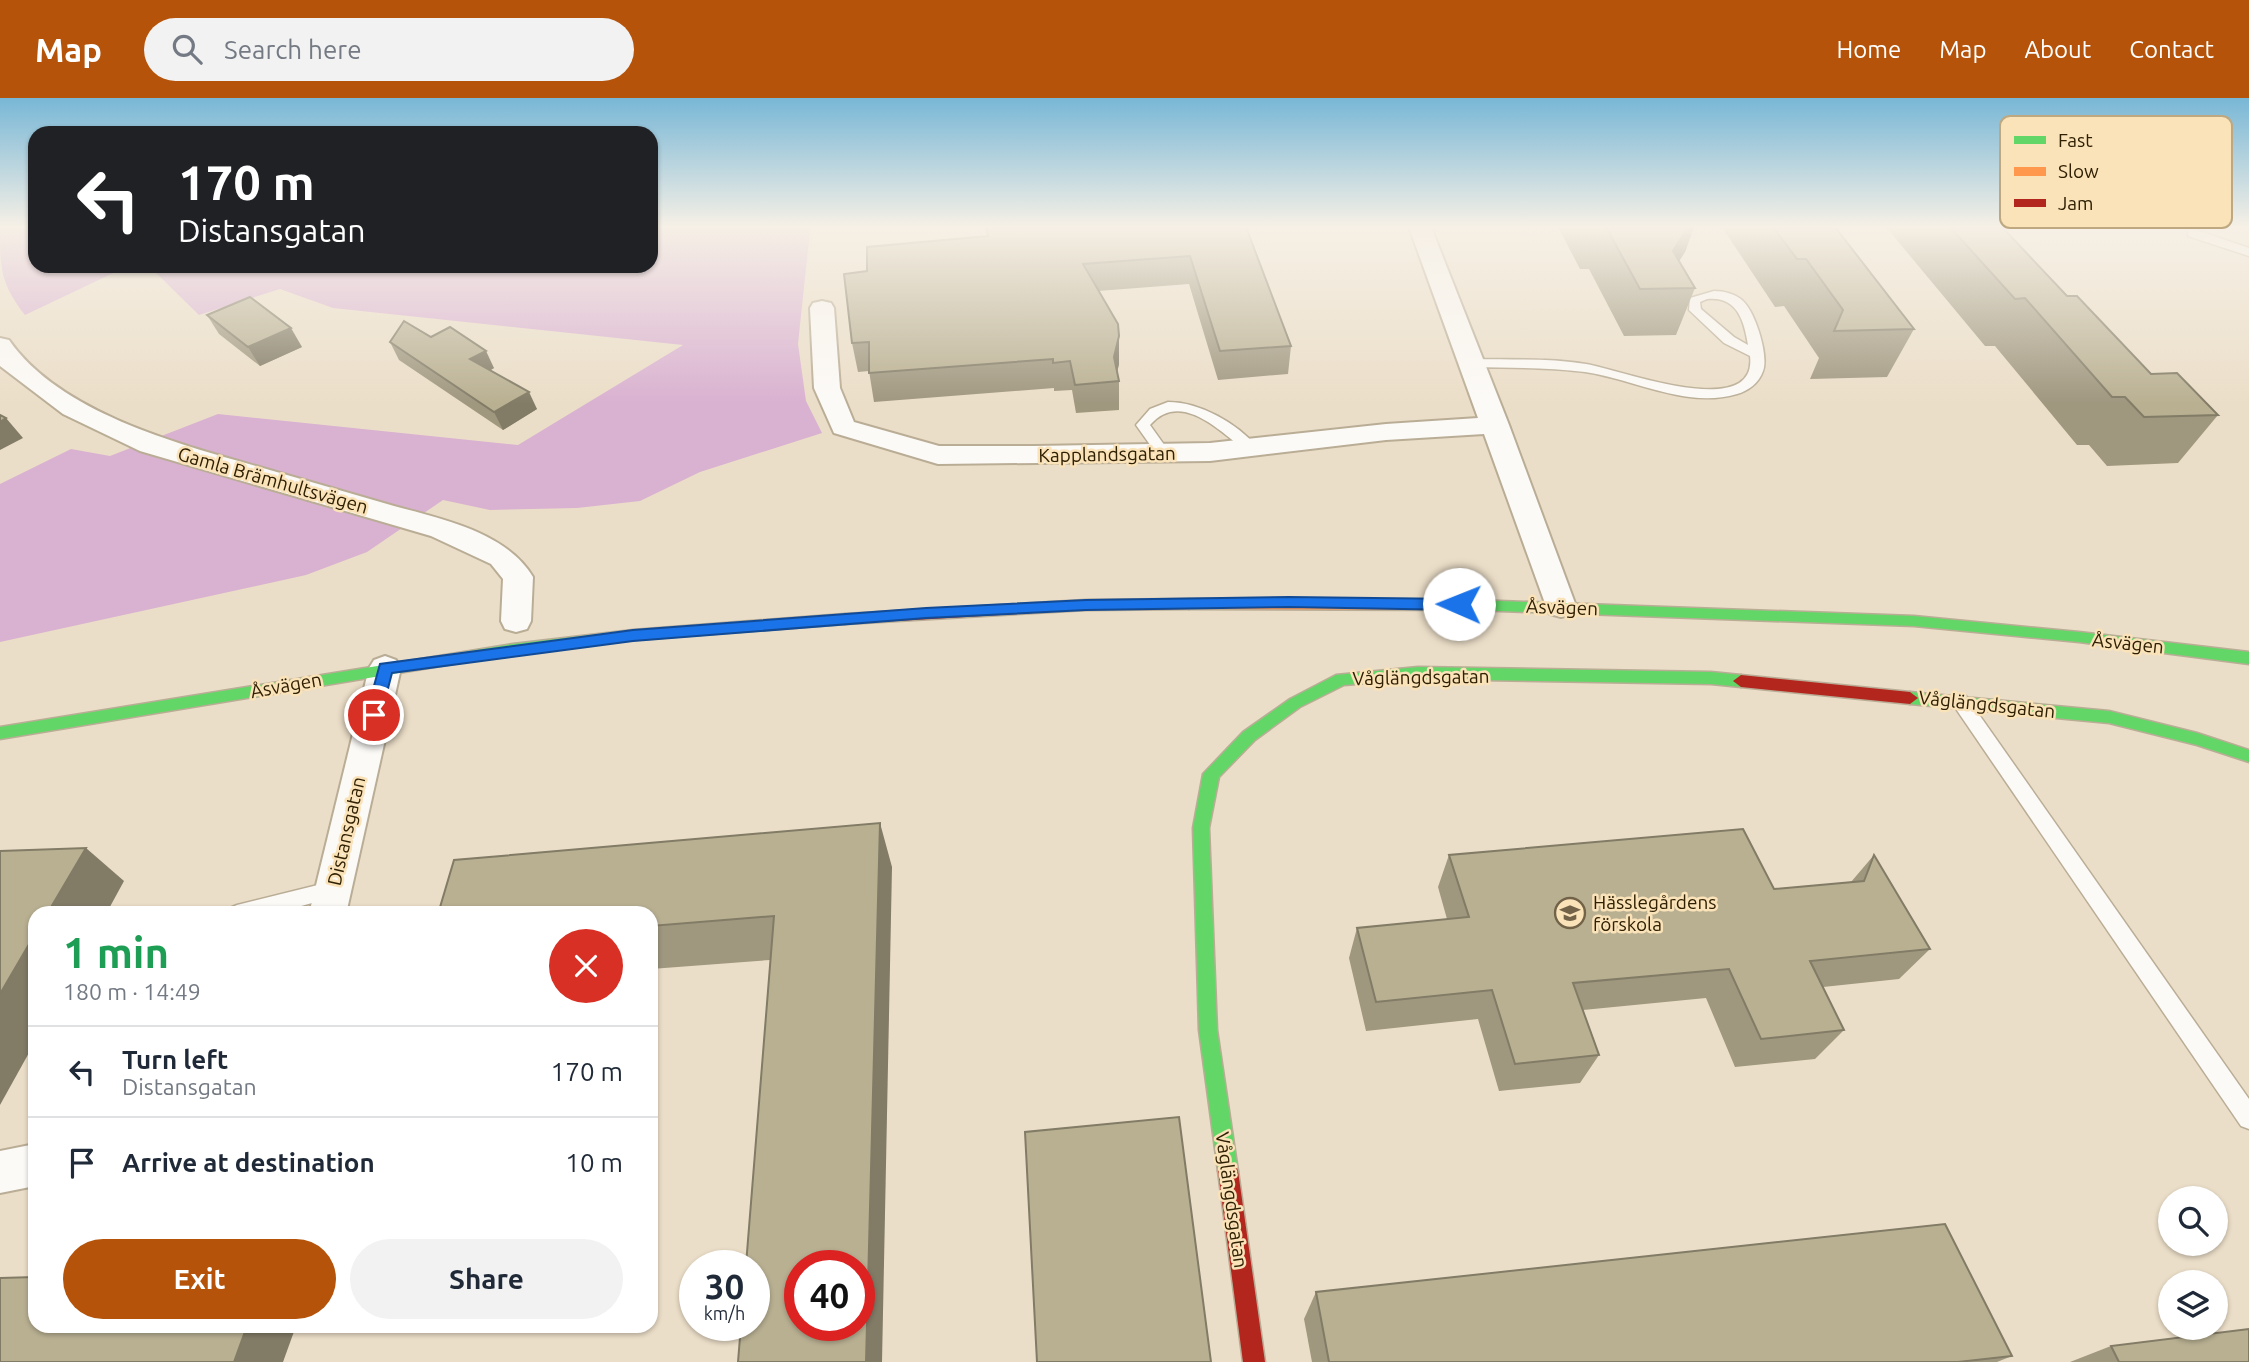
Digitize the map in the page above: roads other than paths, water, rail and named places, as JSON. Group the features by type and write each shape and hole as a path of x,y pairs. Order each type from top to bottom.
{"street":[{"path":"1443,286 1496,425 1514,486 1561,606"},
{"name":"Kapplandsgatan","path":"822,308 827,388 843,428 938,455 1163,453 1251,448 1386,432 1496,425"},
{"name":"Gamla Brämhultsvägen","path":"0,345 8,360 72,408 150,445 441,528 501,557 518,577 516,621"},
{"name":"Åsvägen","path":"0,733 386,668 633,635 926,613 1182,603 1561,606 1914,621 2092,639 2249,659"},
{"name":"Distansgatan","path":"330,901 386,668"},
{"name":"Våglängdsgatan","path":"1254,1362 1208,1030 1200,828 1211,774 1249,736 1295,703 1341,679 1418,673 1711,678 2109,717 2197,739 2249,756"},
{"path":"0,1172 28,1167"}],"lane":[{"path":"1473,363 1587,368 1625,375 1679,392 1708,394 1732,391 1749,382 1758,368 1756,354 1747,314 1738,302 1724,295 1700,297 1695,301 1695,310 1730,340 1756,354"},
{"path":"1163,453 1143,425 1149,416 1171,406 1190,406 1251,448"},
{"path":"1960,701 2249,1118"},
{"path":"294,906 330,901"}],"place":[{"name":"Hässlegårdens förskola","path":"1570,913"}]}
